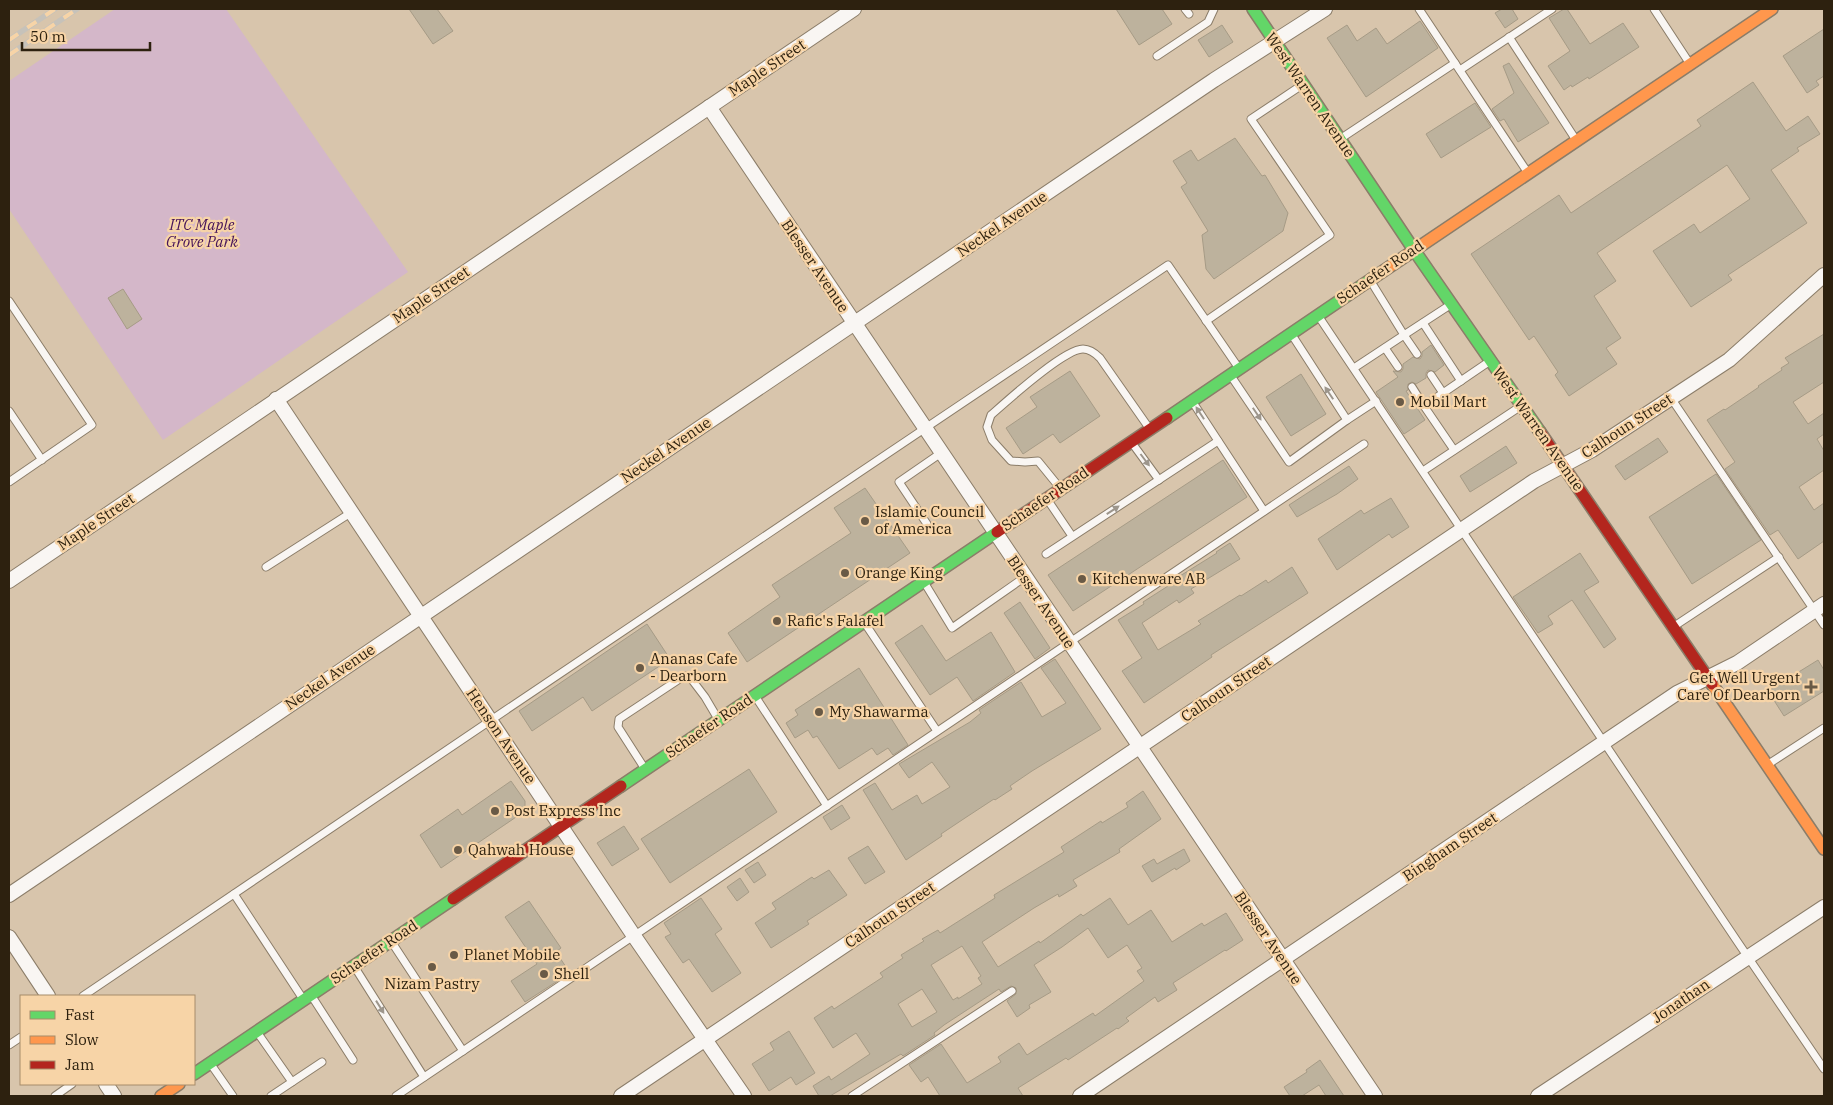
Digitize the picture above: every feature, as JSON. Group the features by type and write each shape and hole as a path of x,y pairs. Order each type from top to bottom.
{"main road":[{"name":"West Warren Avenue","path":"1253,9 1414,250 1522,405 1824,849"},
{"name":"Schaefer Road","path":"195,1073 1772,9"},
{"path":"161,1096 178,1085"}],"street":[{"name":"Maple Street","path":"9,581 854,9"},
{"name":"Neckel Avenue","path":"9,894 1214,80 1325,9"},
{"name":"Blesser Avenue","path":"709,107 940,453 1375,1096"},
{"name":"Calhoun Street","path":"621,1096 1534,481 1592,450 1729,360 1824,274"},
{"name":"Henson Avenue","path":"276,400 634,936 744,1096"},
{"name":"Bingham Street","path":"1080,1096 1677,693 1737,663 1819,607"},
{"name":"Jonathan","path":"1538,1096 1824,906"},
{"path":"9,937 47,995"},
{"path":"107,1085 114,1096"}],"lane":[{"path":"1157,56 1208,22 1214,9"},
{"path":"1419,9 1528,173"},
{"path":"1460,70 1552,9"},
{"path":"1654,9 1690,64"},
{"path":"1509,37 1576,140"},
{"path":"1340,139 1455,63"},
{"path":"1206,321 1330,234 1251,119 1303,84"},
{"path":"84,995 1168,265 1206,321 1289,462 1376,401"},
{"path":"1370,280 1418,354"},
{"path":"9,301 92,425 9,482"},
{"path":"1354,368 1451,304"},
{"path":"1318,314 1824,1069"},
{"path":"1423,323 1461,381"},
{"path":"1290,333 1348,420"},
{"path":"1386,348 1398,367"},
{"path":"1060,489 1038,461 1011,462 992,440 987,427 991,415 1056,361 1082,349 1092,351 1100,358 1149,428"},
{"path":"1424,406 1490,361"},
{"path":"1431,375 1443,393"},
{"path":"1412,387 1454,450"},
{"path":"1671,398 1779,557 1819,607 1824,625"},
{"path":"1191,400 1264,511"},
{"path":"1423,471 1522,405"},
{"path":"9,411 42,460"},
{"path":"1130,441 1159,480"},
{"path":"1046,554 1218,441"},
{"path":"396,1096 1364,444"},
{"path":"928,524 899,482 940,453"},
{"path":"1047,498 1072,536"},
{"path":"266,567 352,512"},
{"path":"1673,628 1779,557"},
{"path":"923,581 952,628 1025,578"},
{"path":"864,622 937,732"},
{"path":"645,769 618,727 619,719 684,676 689,676 701,691 718,720"},
{"path":"754,696 827,806"},
{"path":"1767,766 1824,728"},
{"path":"234,894 353,1060"},
{"path":"391,941 463,1051"},
{"path":"354,966 424,1077"},
{"path":"852,1096 1012,991"},
{"path":"256,1032 292,1082"},
{"path":"9,1045 20,1038"},
{"path":"271,1096 322,1062"},
{"path":"210,1063 233,1096"},
{"path":"55,1096 71,1085"}],"green space":[{"name":"ITC Maple Grove Park","path":"115,9 226,9 408,272 163,440 9,209 9,81"}],"building":[{"path":"409,9 437,9 453,31 433,44"},
{"path":"1116,9 1162,9 1172,24 1139,45"},
{"path":"1502,9 1512,9 1518,19 1505,28 1495,13"},
{"path":"1567,9 1590,44 1623,23 1639,47 1589,79 1588,77 1564,90 1548,66 1570,51 1549,18"},
{"path":"1420,21 1438,48 1366,97 1327,38 1347,25 1357,41 1376,28 1387,44"},
{"path":"1222,25 1233,42 1209,57 1198,40"},
{"path":"1824,29 1824,76 1816,81 1819,85 1807,93 1783,56"},
{"path":"1509,63 1549,123 1518,142 1504,119 1500,121 1492,109 1514,93 1503,66"},
{"path":"1753,82 1786,131 1808,116 1820,134 1797,148 1799,151 1771,170 1807,223 1728,275 1732,280 1691,307 1653,251 1694,224 1700,233 1750,199 1727,165 1597,253 1616,281 1594,296 1621,338 1606,348 1617,364 1569,396 1555,375 1558,372 1534,336 1529,340 1471,254 1559,195 1571,213 1701,126 1697,120"},
{"path":"1475,103 1491,127 1441,158 1426,134"},
{"path":"1235,138 1262,176 1265,175 1288,213 1283,231 1214,279 1206,269 1202,235 1208,231 1181,187 1187,183 1173,161 1191,150 1198,161"},
{"path":"123,289 142,319 127,329 108,298"},
{"path":"1824,334 1824,382 1793,402 1808,424 1824,413 1824,434 1817,439 1824,451 1824,470 1799,487 1814,510 1824,503 1824,541 1798,559 1778,530 1770,535 1725,469 1735,462 1707,420 1759,387 1789,363 1785,358"},
{"path":"1431,345 1444,365 1435,372 1428,370 1426,378 1416,384 1412,382 1408,384 1408,390 1406,391 1425,420 1404,434 1376,392 1398,377 1393,371 1401,372 1403,364 1413,357 1420,359 1422,352"},
{"path":"1070,371 1100,416 1060,443 1053,434 1023,454 1006,428 1037,407 1030,397"},
{"path":"1301,374 1326,414 1291,436 1266,397"},
{"path":"1658,438 1668,452 1625,480 1615,466"},
{"path":"1506,446 1517,463 1470,492 1460,476"},
{"path":"1223,460 1247,497 1073,611 1048,575"},
{"path":"1349,466 1358,479 1337,494 1297,517 1289,505"},
{"path":"1716,474 1761,540 1692,584 1649,517"},
{"path":"865,488 910,553 747,662 728,633 780,597 772,585 851,533 834,508"},
{"path":"1391,498 1409,527 1392,538 1389,534 1337,570 1318,539 1361,510 1364,514"},
{"path":"1230,543 1240,559 1191,589 1194,593 1179,603 1177,600 1142,623 1158,650 1201,624 1198,621 1266,580 1268,583 1292,567 1308,593 1211,655 1212,657 1144,703 1122,671 1142,658 1118,620 1144,604 1143,602 1168,586 1167,584"},
{"path":"1580,553 1599,582 1584,591 1616,639 1604,648 1572,600 1548,616 1553,624 1538,633 1513,597"},
{"path":"1020,602 1050,648 1035,659 1004,613"},
{"path":"647,624 670,659 592,711 583,697 532,731 519,711"},
{"path":"922,625 946,661 991,632 1015,672 973,701 957,677 930,695 895,643"},
{"path":"1055,659 1101,729 1032,771 1010,786 1012,789 941,834 942,836 906,860 863,790 875,783 892,810 917,795 922,804 950,787 932,762 909,778 899,764 970,722 981,713 979,710 1021,682 1042,717 1066,703 1041,668"},
{"path":"1818,660 1824,670 1824,691 1784,716 1768,691"},
{"path":"859,668 908,745 893,755 888,748 877,755 872,748 839,769 817,736 813,738 808,730 795,738 786,723 798,715 795,710"},
{"path":"749,769 777,812 670,883 641,839"},
{"path":"511,781 525,801 525,811 441,868 420,835 458,809 462,815"},
{"path":"1143,791 1161,819 1119,849 1120,852 1073,880 1077,886 1059,897 1058,894 1034,908 982,942 998,967 1039,941 1040,943 1081,914 1083,916 1110,898 1128,925 1151,910 1172,942 1202,923 1204,926 1226,913 1243,940 1173,983 1177,990 1158,1002 1155,997 1126,1018 1129,1021 1118,1029 1018,1088 1023,1096 940,1096 928,1077 921,1082 909,1065 941,1044 967,1083 1001,1062 998,1057 1019,1043 1027,1055 1093,1013 1095,1016 1144,981 1137,971 1142,968 1127,945 1108,958 1088,928 1034,965 1051,992 1029,1005 1030,1008 1017,1017 1007,1001 1016,994 1016,988 1011,986 1001,992 999,989 944,1025 934,1033 935,1035 903,1056 901,1054 830,1096 819,1096 813,1086 829,1076 831,1080 870,1054 856,1033 833,1048 814,1018 832,1006 834,1009 883,977 880,973 903,958 901,955 924,941 922,939 938,930 940,933 995,898 994,895 1064,852 1061,847 1101,821 1102,823 1128,807 1126,803","holes":["962,946 981,976 978,978 982,984 958,999 958,997 953,1000 931,965","922,989 937,1012 912,1027 898,1004"]},
{"path":"842,805 850,818 831,830 823,817"},
{"path":"624,826 639,849 612,866 597,843"},
{"path":"868,846 885,872 865,884 848,858"},
{"path":"1184,849 1190,861 1152,882 1142,866 1154,859 1157,864"},
{"path":"758,862 766,875 754,883 745,870"},
{"path":"829,870 847,895 807,921 809,924 771,948 755,923 776,909 772,903 812,877 814,879"},
{"path":"740,878 749,892 737,901 727,887"},
{"path":"701,898 722,929 715,934 741,973 712,992 689,959 683,963 665,937 671,934 664,923"},
{"path":"529,901 561,948 556,952 570,973 525,1002 511,981 537,964 505,917"},
{"path":"789,1031 815,1073 796,1085 791,1077 769,1091 752,1064 774,1050 770,1043"},
{"path":"1320,1060 1344,1096 1326,1096 1319,1085 1302,1096 1290,1096 1284,1087 1307,1072 1306,1070"}],"railway":[{"path":"9,40 55,9"},
{"path":"9,55 77,9"}],"traffic: fast":[{"path":"1253,9 1414,250 1540,432"},
{"path":"1167,418 1373,278"},
{"path":"621,786 997,532"},
{"path":"195,1073 453,899"}],"traffic: slow":[{"path":"1373,278 1772,9"},
{"path":"1712,684 1824,849"},
{"path":"161,1096 178,1085"}],"traffic: jam":[{"path":"997,532 1167,418"},
{"path":"1540,432 1712,684"},
{"path":"453,899 621,786"}],"place":[{"name":"Mobil Mart","path":"1400,402"},
{"name":"Islamic Council of America","path":"865,521"},
{"name":"Orange King","path":"845,573"},
{"name":"Kitchenware AB","path":"1082,579"},
{"name":"Rafic's Falafel","path":"777,621"},
{"name":"Ananas Cafe - Dearborn","path":"640,668"},
{"name":"Get Well Urgent Care Of Dearborn","path":"1811,687"},
{"name":"My Shawarma","path":"819,712"},
{"name":"Post Express Inc","path":"495,811"},
{"name":"Qahwah House","path":"458,850"},
{"name":"Planet Mobile","path":"454,955"},
{"name":"Nizam Pastry","path":"432,967"},
{"name":"Shell","path":"544,974"}]}
